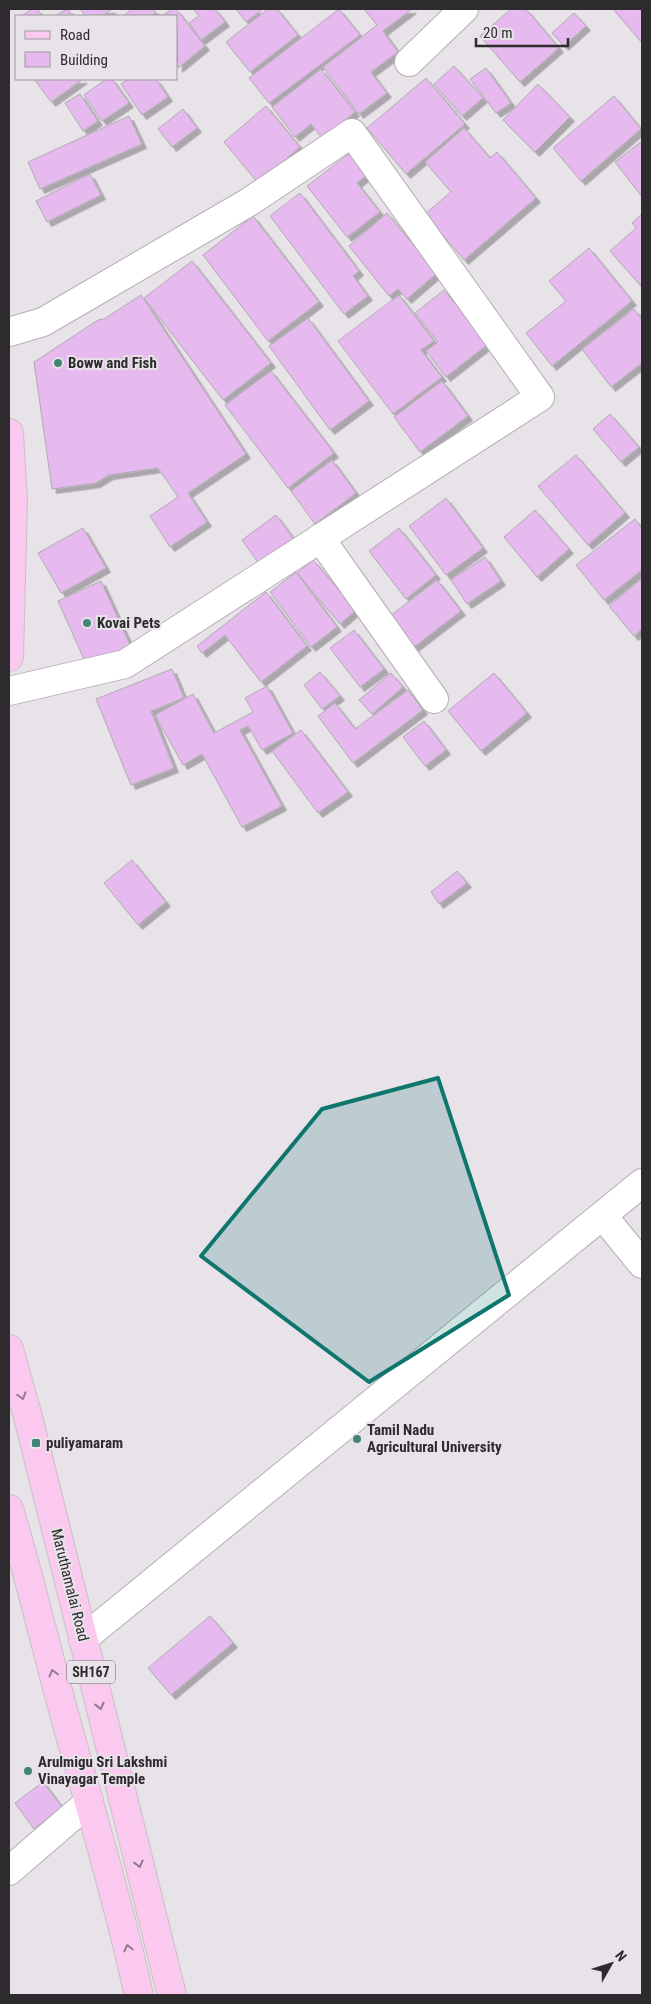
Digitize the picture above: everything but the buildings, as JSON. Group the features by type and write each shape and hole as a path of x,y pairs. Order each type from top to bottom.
{"main road":[{"path":"9,433 13,500 9,657"},
{"name":"Maruthamalai Road","path":"9,1349 28,1416 172,1995"},
{"name":"SH167","path":"9,1509 30,1580 126,1937 139,1995"}],"street":[{"path":"409,62 464,9"},
{"path":"9,332 43,322 249,202 352,133 540,397 125,664 9,691"},
{"path":"320,538 434,699"},
{"path":"83,1639 642,1183"},
{"path":"603,1216 642,1264"},
{"path":"9,1870 89,1802"}],"highlighted area":[{"path":"438,1078 509,1295 369,1382 201,1256 322,1109"}],"place":[{"name":"Boww and Fish","path":"58,363"},
{"name":"Kovai Pets","path":"87,623"},
{"name":"Tamil Nadu Agricultural University","path":"357,1439"},
{"name":"puliyamaram","path":"36,1443"},
{"name":"Arulmigu Sri Lakshmi Vinayagar Temple","path":"28,1771"}]}
